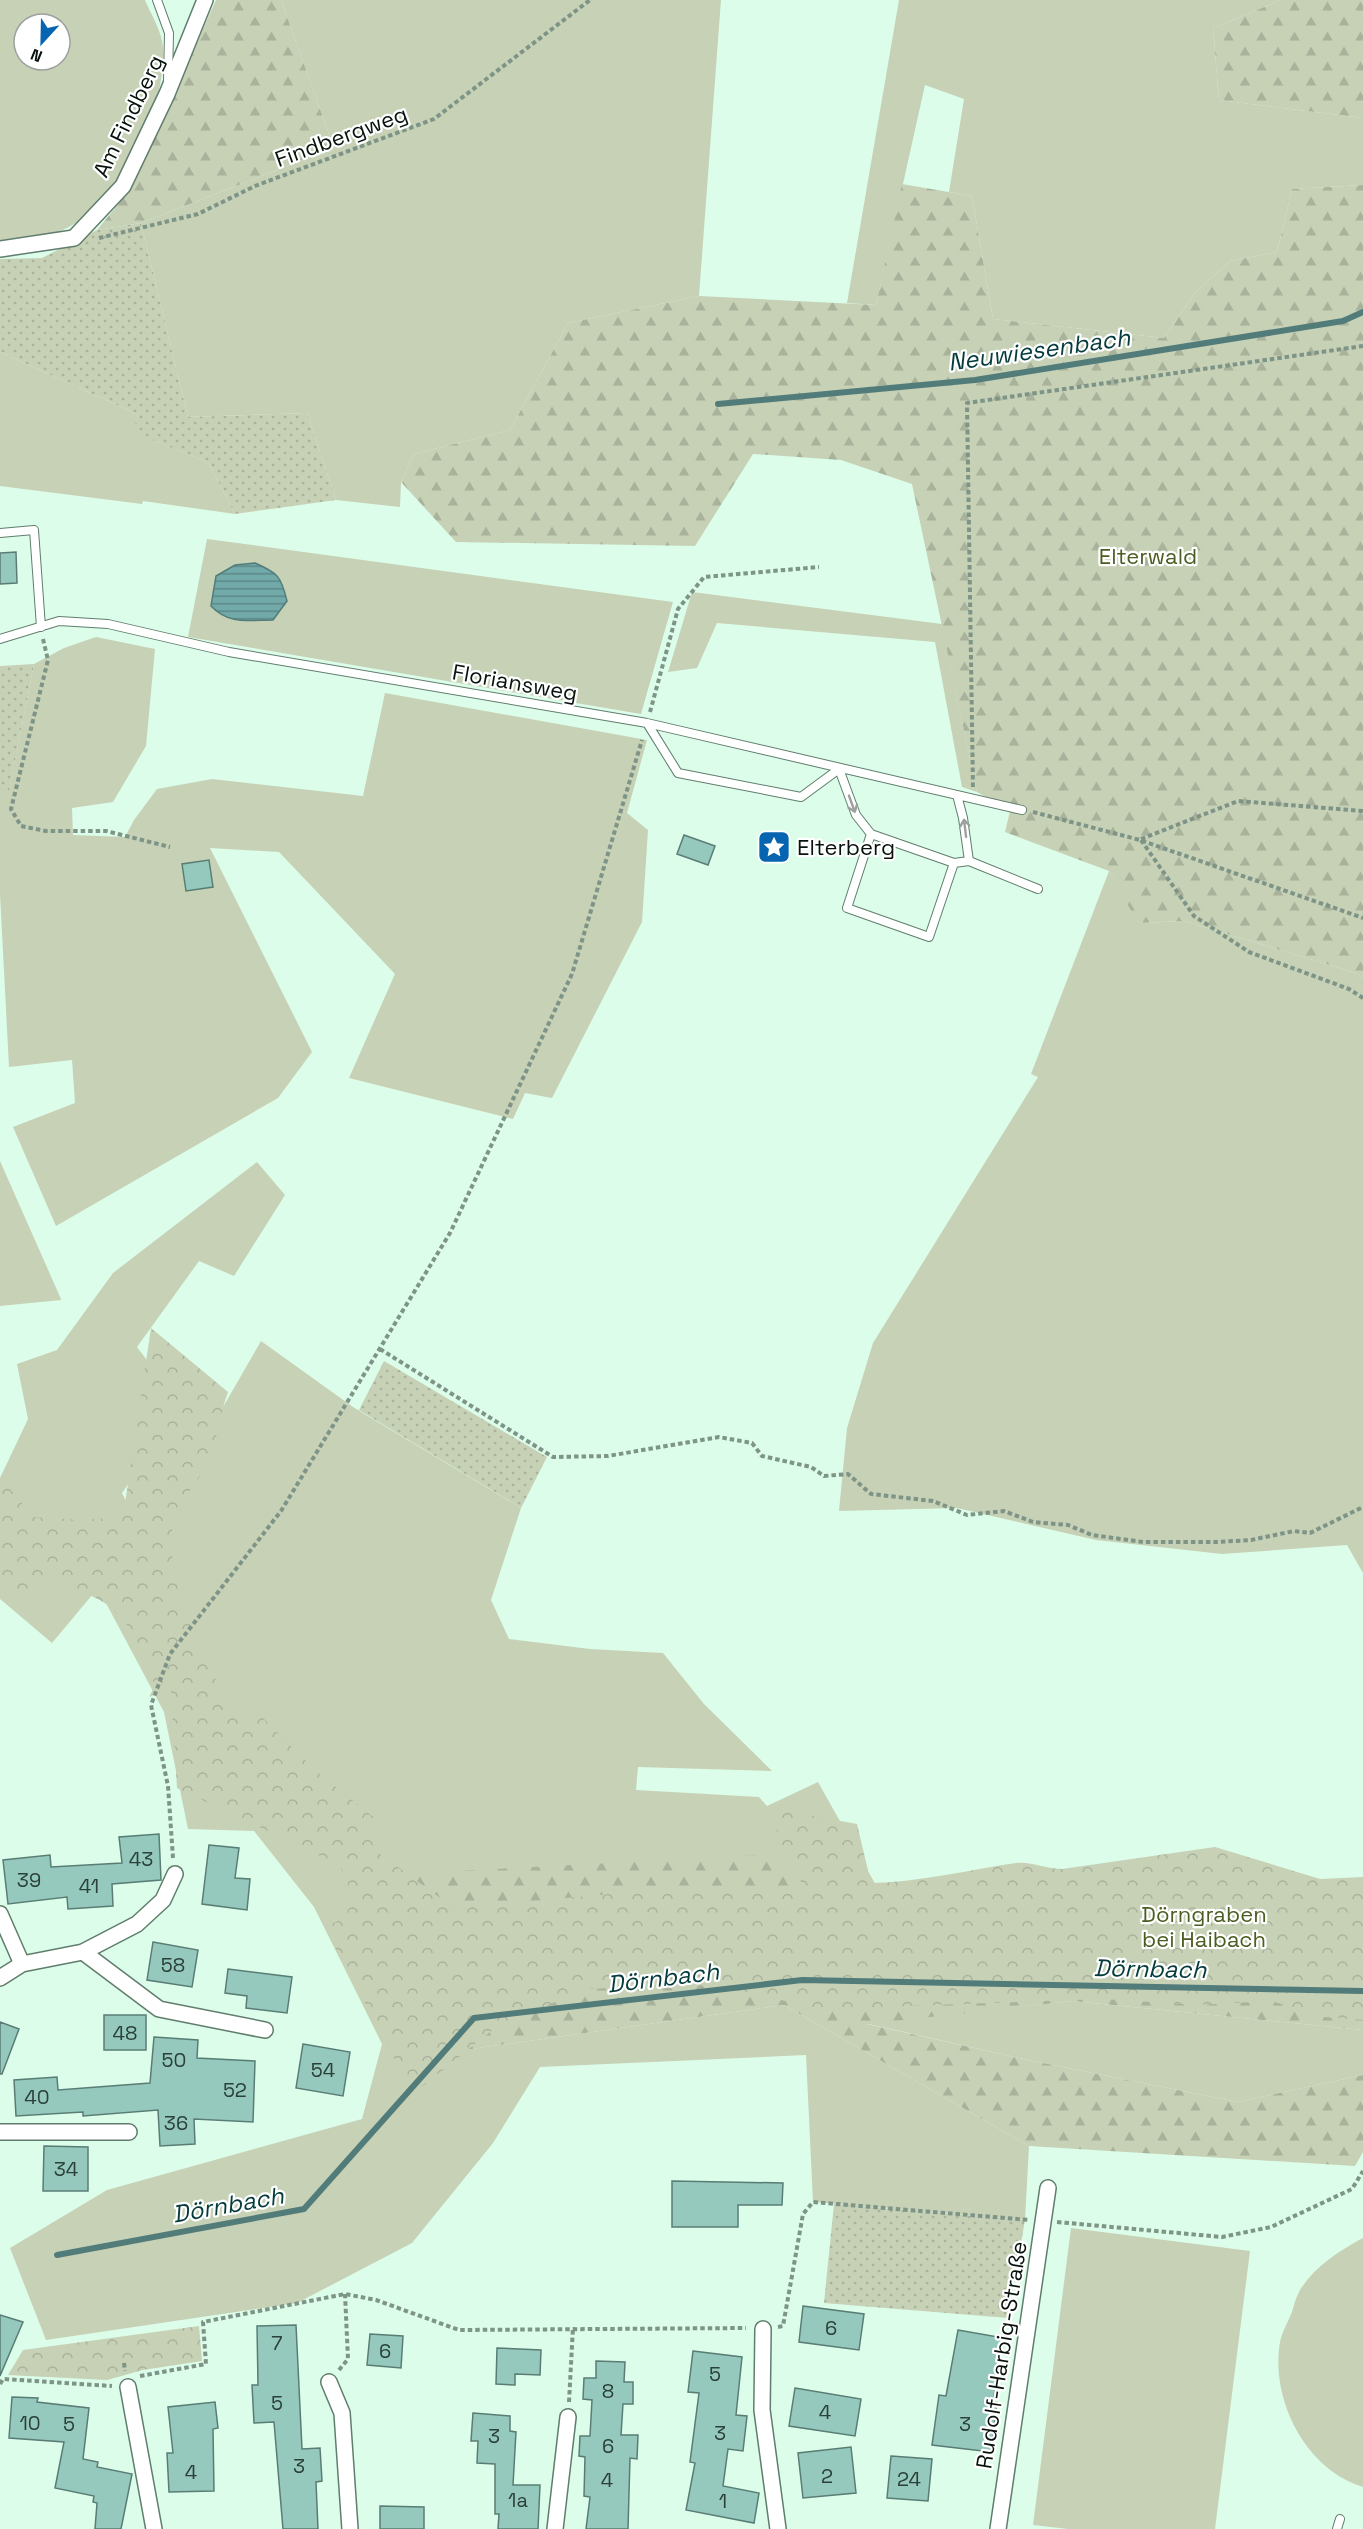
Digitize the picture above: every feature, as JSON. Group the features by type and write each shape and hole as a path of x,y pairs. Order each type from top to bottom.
{"street":[{"name":"Am Findberg","path":"74,238 123,186 167,94 205,0"},
{"path":"0,249 74,238"},
{"path":"0,1977 22,1964 83,1952 137,1924 163,1900 175,1874"},
{"path":"0,1914 22,1964"},
{"path":"83,1952 159,2009 265,2030"},
{"path":"0,2132 129,2132"},
{"name":"Rudolf-Harbig-Straße","path":"998,2529 1027,2326 1045,2221 1048,2188"},
{"path":"763,2329 762,2410 778,2529"},
{"path":"330,2382 342,2413 350,2529"},
{"path":"128,2387 154,2529"},
{"path":"555,2529 568,2417"}],"lane":[{"path":"157,0 169,33 167,94"},
{"path":"0,533 34,530 41,627"},
{"name":"Floriansweg","path":"0,639 59,621 108,624 229,652 647,723 1022,810"},
{"path":"647,723 678,773 801,797 839,769 856,815 871,834 954,863 969,861 1038,889"},
{"path":"957,795 969,861"},
{"path":"871,834 847,908 928,937 954,863"},
{"path":"1337,2529 1340,2519"}],"path":[{"name":"Findbergweg","path":"74,238 104,237 198,214 255,186 434,119 590,0"},
{"path":"973,798 967,403 1363,346"},
{"path":"175,1874 168,1786 151,1705 170,1654 281,1511 450,1233 572,974 647,723 678,609 704,578 819,567"},
{"path":"41,627 48,660 11,809 21,826 46,831 106,831 170,847"},
{"path":"1140,840 1238,801 1321,810 1363,811"},
{"path":"1022,810 1140,840 1363,918"},
{"path":"1140,840 1194,916 1249,952 1349,989 1363,998"},
{"path":"380,1349 553,1457 608,1456 719,1437 752,1443 762,1456 811,1467 824,1476 848,1474 871,1494 933,1501 968,1515 1004,1511 1033,1522 1068,1525 1092,1535 1143,1542 1218,1542 1294,1531 1310,1533 1363,1507"},
{"path":"0,2384 3,2379 128,2387 142,2375 206,2364 203,2322 345,2294 376,2300 459,2330 573,2327 763,2329 783,2326 803,2214 813,2202 1222,2237 1271,2227 1352,2189 1363,2170"},
{"path":"330,2382 348,2360 345,2294"},
{"path":"568,2417 573,2327"}],"green space":[{"path":"0,0 145,0 162,41 162,72 157,100 136,154 120,180 102,202 81,220 58,232 0,243"},
{"path":"216,0 281,0 334,148 141,223 97,230 130,190"},
{"path":"281,0 721,0 699,296 568,323 510,430 414,454 401,482 400,507 336,500 307,413 188,417 141,223 334,148"},
{"path":"899,0 1281,0 1213,28 1219,100 1363,118 1363,185 1292,189 1277,252 1230,261 1195,293 1164,338 993,319 972,196 949,192 964,99 925,85 876,305 847,303"},
{"path":"1281,0 1363,0 1363,118 1219,100 1213,28"},
{"name":"Elterwald","path":"902,184 972,196 993,319 1164,338 1195,293 1230,261 1277,252 1292,189 1363,185 1363,978 1356,973 1184,921 1138,923 1109,871 1005,832 1010,811 977,792 912,484 841,460 753,454 695,546 456,542 401,482 414,454 510,430 568,323 699,296 876,305"},
{"path":"141,223 188,417 307,413 336,500 235,514 208,462 132,432 139,415 0,352 0,259 42,258 97,230"},
{"path":"0,352 139,415 133,432 208,462 235,514 143,501 142,504 0,486"},
{"path":"207,539 673,602 641,714 188,637"},
{"path":"692,592 942,624 977,792 962,787 935,642 717,623 697,668 668,672"},
{"path":"96,637 155,649 146,746 113,802 72,808 73,835 125,837 134,820 157,789 212,779 363,796 385,693 647,740 627,813 648,830 642,922 552,1098 525,1093 513,1119 349,1078 395,974 279,852 210,848 312,1052 278,1098 56,1226 13,1127 75,1103 72,1060 9,1067 0,894 0,791 9,790 34,664 64,648"},
{"path":"34,664 9,791 0,791 0,666"},
{"path":"1109,871 1139,923 1184,921 1356,973 1363,978 1363,1573 1347,1545 1222,1554 1096,1540 957,1508 839,1511 847,1428 873,1343 1038,1077 1031,1074"},
{"path":"0,1161 61,1299 61,1300 0,1306"},
{"path":"257,1162 285,1195 234,1276 199,1261 137,1347 182,1407 122,1493 146,1541 261,1341 353,1407 521,1508 491,1600 509,1639 590,1649 663,1653 704,1704 772,1771 638,1767 636,1790 759,1797 767,1806 818,1782 882,1896 1133,1916 415,2057 784,2005 1029,2146 1025,2220 813,2202 806,2055 540,2067 493,2143 412,2243 297,2303 46,2340 10,2248 107,2190 362,2119 382,2044 314,1907 254,1831 188,1829 164,1712 98,1588 52,1643 0,1599 0,1478 28,1419 17,1364 57,1350 113,1273"},
{"name":"Dörngraben bei Haibach","path":"151,1328 228,1392 210,1457 180,1507 173,1525 172,1548 175,1574 192,1631 205,1659 219,1685 248,1725 261,1716 314,1769 378,1821 371,1839 377,1852 454,1908 687,1887 804,1888 776,1835 780,1810 857,1824 871,1883 926,1878 1016,1863 1062,1869 1215,1847 1320,1879 1363,1877 1363,2020 1325,2017 1271,2001 1198,2005 1102,1999 822,2009 714,1985 585,1989 495,2028 413,2094 329,1936 331,1924 346,1913 349,1906 349,1890 339,1865 177,1788 171,1689 149,1697 155,1685 142,1654 127,1625 110,1607 88,1594 41,1579 30,1605 0,1587 0,1489 4,1482 33,1517 83,1520 123,1517"},
{"path":"384,1361 547,1457 521,1508 359,1410"},
{"path":"764,1855 844,1937 1363,1933 1363,2030 1073,2001 867,2024 1033,2061 1238,2102 1363,2075 1363,2152 1355,2166 1029,2146 784,2005 415,2057 359,1876"},
{"path":"1073,2001 1363,2030 1363,2075 1238,2102 1033,2061 864,2023"},
{"path":"834,2204 1025,2220 1008,2318 824,2303"},
{"path":"1071,2228 1250,2251 1215,2529 1068,2529 1033,2525"},
{"path":"1363,2238 1363,2487 1343,2478 1309,2449 1296,2430 1287,2409 1278,2364 1281,2338 1296,2298 1306,2281 1328,2260"},
{"path":"199,2326 202,2361 143,2370 107,2380 8,2375 23,2350"}],"water":[{"path":"255,563 277,576 285,593 287,601 273,620 232,619 211,606 216,576 235,565"}],"building":[{"path":"16,552 17,583 0,584 0,553"},
{"path":"684,835 715,846 708,865 677,854"},
{"path":"209,860 213,887 186,891 182,864"},
{"path":"159,1834 161,1880 112,1884 113,1906 68,1909 67,1897 8,1904 3,1860 50,1855 51,1867 122,1863 119,1837"},
{"path":"209,1845 239,1848 235,1878 250,1879 247,1910 202,1904"},
{"path":"153,1942 198,1950 192,1987 147,1980"},
{"path":"228,1969 292,1977 287,2013 246,2008 247,1996 225,1993"},
{"path":"104,2015 146,2015 146,2050 104,2050"},
{"path":"0,2022 19,2029 2,2074 0,2074"},
{"path":"154,2037 198,2040 197,2058 255,2061 253,2122 194,2119 195,2144 160,2146 158,2110 83,2116 83,2112 16,2116 14,2080 57,2077 58,2090 150,2083"},
{"path":"303,2044 350,2052 343,2096 296,2088"},
{"path":"44,2146 88,2147 88,2191 43,2191"},
{"path":"672,2181 783,2183 782,2205 738,2205 738,2227 672,2227"},
{"path":"803,2306 864,2314 859,2350 799,2342"},
{"path":"0,2315 23,2322 0,2376"},
{"path":"296,2325 302,2449 320,2448 322,2481 316,2482 318,2529 283,2529 274,2422 254,2423 252,2385 258,2385 257,2326"},
{"path":"958,2330 1004,2338 993,2402 997,2402 991,2452 932,2445 939,2395 946,2396"},
{"path":"370,2334 403,2336 401,2368 367,2365"},
{"path":"497,2348 541,2350 540,2375 515,2374 515,2385 496,2384"},
{"path":"693,2351 742,2357 736,2415 747,2416 743,2451 728,2449 723,2486 759,2493 754,2523 686,2510 695,2463 690,2462 699,2393 688,2392"},
{"path":"596,2361 625,2362 624,2382 633,2382 633,2404 623,2404 621,2435 638,2435 637,2459 630,2458 628,2529 586,2529 590,2497 584,2496 585,2457 579,2456 580,2436 590,2436 592,2400 583,2399 584,2378 596,2378"},
{"path":"795,2388 861,2399 855,2436 789,2426"},
{"path":"12,2397 38,2398 37,2402 89,2408 83,2459 98,2462 97,2467 132,2474 121,2529 95,2529 97,2503 93,2502 94,2496 55,2488 64,2442 9,2438"},
{"path":"215,2402 218,2428 213,2429 214,2491 169,2492 167,2453 173,2453 168,2407"},
{"path":"473,2413 510,2416 510,2431 516,2432 513,2485 540,2485 538,2529 498,2529 499,2514 495,2514 495,2464 477,2463 478,2441 471,2441"},
{"path":"851,2447 856,2493 803,2498 798,2453"},
{"path":"891,2456 932,2459 928,2501 887,2498"},
{"path":"380,2506 424,2507 424,2529 380,2529"}],"waterway":[{"name":"Neuwiesenbach","path":"718,404 975,380 1343,321 1363,312"},
{"name":"Dörnbach","path":"57,2255 304,2209 474,2018 802,1980 1363,1991"}],"place":[{"name":"Elterberg","path":"774,847"}]}
